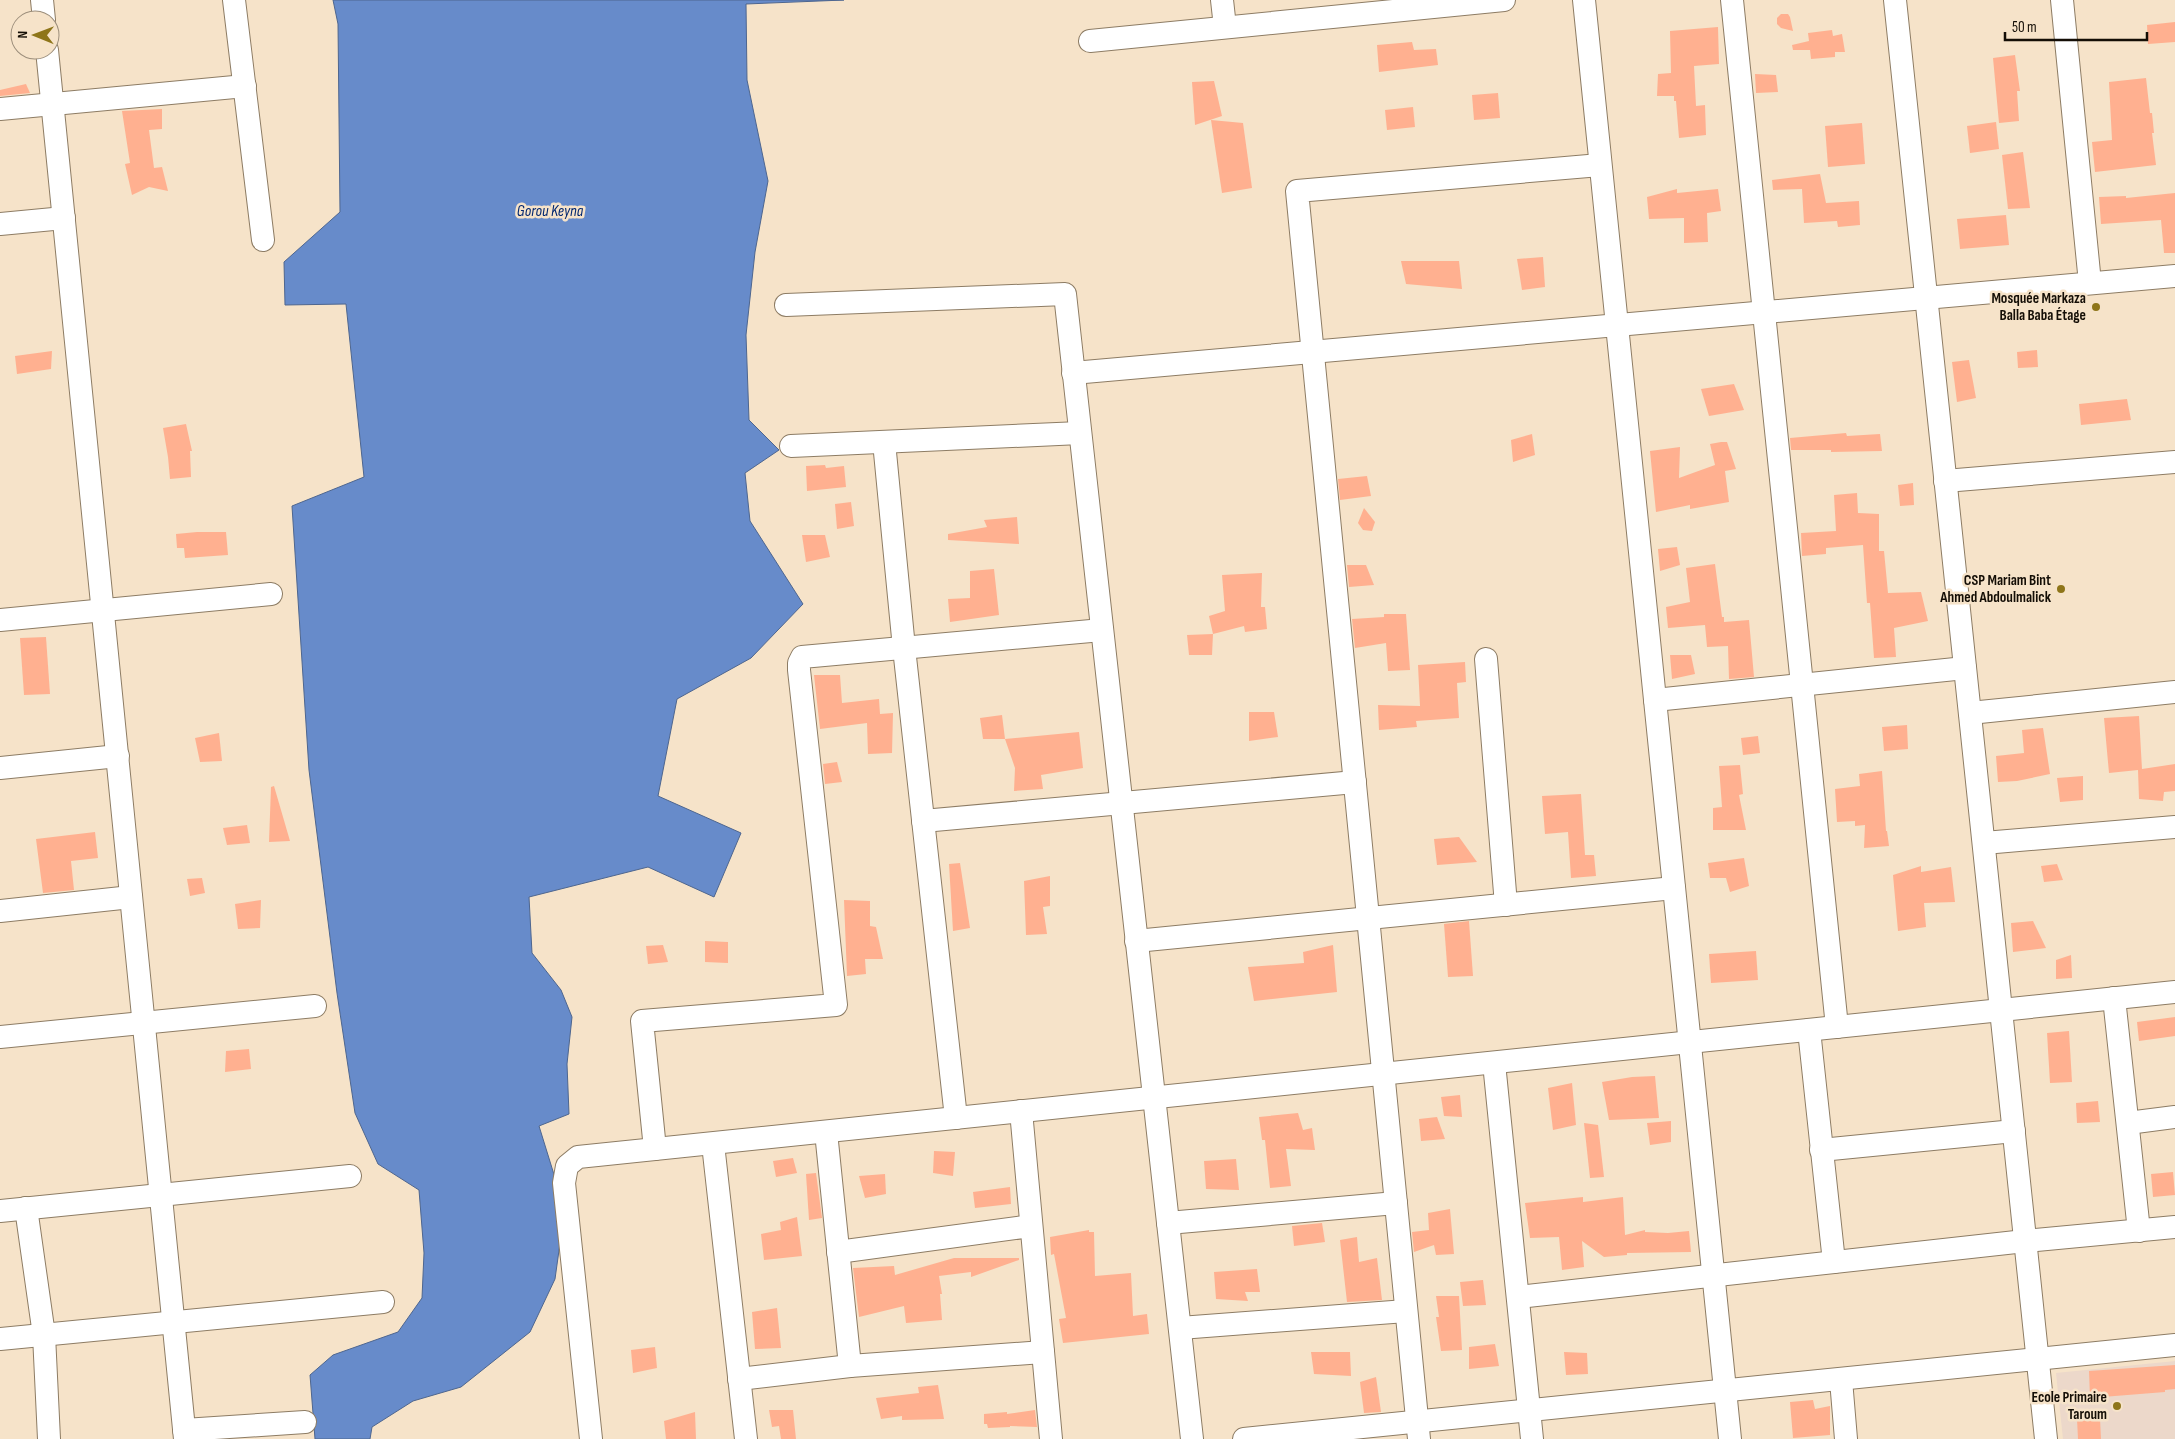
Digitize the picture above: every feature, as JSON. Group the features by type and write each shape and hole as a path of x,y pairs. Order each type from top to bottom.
{"street":[{"path":"234,0 263,240"},
{"path":"1222,0 1224,27"},
{"path":"1090,41 1224,27 1360,7 1504,0"},
{"path":"1584,0 1730,1439"},
{"path":"1732,0 1837,1027"},
{"path":"1895,0 2046,1439"},
{"path":"2062,0 2090,283"},
{"path":"48,60 185,1434 305,1422"},
{"path":"0,109 245,86"},
{"path":"1418,1430 1297,190 1600,165"},
{"path":"0,224 64,218"},
{"path":"1073,373 2175,276"},
{"path":"786,305 1065,294 1192,1439"},
{"path":"790,446 1080,433"},
{"path":"884,442 904,648 956,1118"},
{"path":"1945,481 2175,462"},
{"path":"0,620 270,594"},
{"path":"656,1149 642,1021 836,1005 799,663 802,657 1102,630"},
{"path":"1486,659 1506,905"},
{"path":"1655,700 1965,668"},
{"path":"1970,713 2175,692"},
{"path":"0,768 118,756"},
{"path":"923,821 1355,782"},
{"path":"1984,844 2175,827"},
{"path":"1136,941 1674,888"},
{"path":"0,910 132,898"},
{"path":"591,1439 564,1183 567,1166 578,1157 2175,992"},
{"path":"2114,998 2139,1231"},
{"path":"0,1037 315,1006"},
{"path":"1809,1030 1834,1262"},
{"path":"1494,1062 1532,1439"},
{"path":"1021,1111 1051,1439"},
{"path":"2128,1123 2175,1117"},
{"path":"1821,1150 2014,1131"},
{"path":"826,1132 850,1366"},
{"path":"713,1144 746,1439"},
{"path":"0,1211 350,1176"},
{"path":"1168,1223 1396,1203"},
{"path":"26,1208 44,1335 49,1439"},
{"path":"838,1252 1031,1226"},
{"path":"1518,1297 2025,1241 2175,1227"},
{"path":"0,1339 383,1302"},
{"path":"1180,1328 1406,1311"},
{"path":"1244,1439 1418,1430 1529,1410 1725,1392 2175,1345"},
{"path":"739,1379 850,1366 1043,1352"},
{"path":"1841,1380 1846,1439"}],"shaded area":[{"name":"Ecole Primaire Taroum","path":"2175,1361 2175,1439 2063,1439 2056,1373"}],"water":[{"name":"Gorou Keyna","path":"333,0 844,0 746,4 747,80 768,181 755,252 746,335 749,420 779,450 745,473 750,521 803,604 751,658 677,699 658,796 741,833 714,897 648,867 529,897 532,953 561,990 572,1017 567,1064 569,1114 539,1126 556,1181 561,1236 555,1279 530,1332 461,1387 413,1401 372,1427 370,1439 315,1439 310,1375 333,1355 398,1332 422,1298 424,1253 419,1190 378,1164 355,1113 337,993 309,770 292,506 364,477 346,304 285,305 284,262 340,212 338,24"}],"building":[{"path":"1781,14 1788,14 1793,31 1781,28 1777,24 1777,18"},
{"path":"2175,22 2175,42 2148,44 2147,25"},
{"path":"1718,27 1719,64 1694,66 1696,106 1705,105 1706,135 1679,138 1674,96 1657,96 1658,74 1671,73 1670,31"},
{"path":"1832,30 1833,36 1842,34 1845,52 1835,52 1835,57 1811,59 1810,50 1793,50 1792,45 1809,41 1808,33"},
{"path":"1412,42 1414,50 1436,49 1438,65 1379,72 1377,45"},
{"path":"2015,55 2020,91 2017,91 2019,121 1999,123 1993,58"},
{"path":"1755,74 1776,75 1778,92 1756,93"},
{"path":"2146,78 2150,113 2152,113 2154,133 2152,133 2156,165 2095,172 2092,142 2112,140 2109,82"},
{"path":"1214,81 1222,116 1195,125 1192,82"},
{"path":"26,84 30,93 0,96 0,90"},
{"path":"1498,93 1500,118 1474,120 1472,95"},
{"path":"1413,107 1415,127 1387,130 1385,110"},
{"path":"162,109 162,129 149,130 154,168 162,167 168,191 149,187 132,195 125,164 130,163 122,111"},
{"path":"1211,120 1243,123 1252,188 1222,193"},
{"path":"1996,122 1999,149 1970,153 1967,126"},
{"path":"1862,123 1865,164 1828,167 1825,126"},
{"path":"2023,152 2030,208 2008,209 2002,155"},
{"path":"1820,174 1826,203 1859,201 1860,225 1838,227 1837,221 1804,223 1802,189 1773,190 1772,180"},
{"path":"1677,189 1677,193 1718,189 1721,211 1707,213 1708,242 1684,243 1684,218 1649,219 1647,197"},
{"path":"2175,193 2175,253 2164,253 2161,220 2101,224 2099,197 2126,196 2126,198"},
{"path":"2006,215 2009,245 1960,249 1957,219"},
{"path":"1543,257 1545,287 1522,290 1517,259"},
{"path":"1401,261 1459,261 1462,289 1406,284"},
{"path":"2037,350 2038,367 2018,368 2017,352"},
{"path":"52,351 51,369 17,374 15,356"},
{"path":"1969,360 1976,398 1957,402 1952,362"},
{"path":"1734,384 1744,410 1709,416 1701,389"},
{"path":"2127,399 2131,420 2081,425 2079,404"},
{"path":"186,424 192,451 190,451 191,477 170,479 163,428"},
{"path":"1846,433 1847,436 1880,434 1882,451 1831,452 1831,450 1791,450 1790,438"},
{"path":"1532,434 1535,455 1513,462 1511,440"},
{"path":"1727,442 1736,469 1725,471 1729,502 1690,509 1690,505 1656,512 1650,451 1680,447 1679,478 1715,465 1710,444"},
{"path":"825,465 826,468 844,466 846,487 807,491 806,466"},
{"path":"1367,476 1371,496 1340,500 1338,479"},
{"path":"1913,483 1914,505 1900,506 1898,485"},
{"path":"1857,493 1858,513 1879,514 1879,551 1884,551 1888,593 1921,592 1928,621 1894,628 1896,657 1874,658 1870,603 1867,603 1863,545 1826,548 1826,554 1802,556 1801,533 1836,531 1834,495"},
{"path":"851,502 854,526 837,529 835,504"},
{"path":"1364,508 1375,522 1372,531 1363,530 1358,523"},
{"path":"1017,517 1019,544 948,540 948,534 987,527 984,520"},
{"path":"226,532 228,555 185,558 184,548 177,548 176,534"},
{"path":"802,535 825,535 830,557 806,562"},
{"path":"1677,547 1680,565 1660,571 1658,549"},
{"path":"1715,564 1724,622 1749,620 1754,677 1729,679 1728,646 1707,647 1705,625 1668,628 1666,607 1690,602 1686,568"},
{"path":"1347,565 1366,565 1374,585 1349,587"},
{"path":"994,569 999,615 950,622 948,599 970,598 970,571"},
{"path":"1262,573 1261,607 1265,607 1267,629 1245,632 1244,626 1213,634 1209,616 1225,611 1222,575"},
{"path":"1384,614 1406,614 1410,670 1388,671 1386,643 1355,648 1352,619 1384,617"},
{"path":"1213,634 1212,655 1189,655 1187,635"},
{"path":"46,637 50,694 24,695 20,638"},
{"path":"1670,655 1691,655 1695,674 1672,679"},
{"path":"1465,662 1466,682 1457,683 1459,718 1416,721 1417,727 1379,730 1378,705 1420,706 1418,665"},
{"path":"814,675 840,675 842,703 879,699 880,714 893,713 892,753 868,754 867,723 820,729"},
{"path":"1249,712 1274,712 1278,737 1249,741"},
{"path":"1002,715 1005,739 983,739 980,718"},
{"path":"2139,716 2142,769 2175,764 2175,791 2164,792 2163,801 2139,799 2138,770 2109,773 2104,718"},
{"path":"1907,725 1908,749 1884,751 1882,727"},
{"path":"2043,728 2050,774 2017,781 1998,782 1996,756 2024,753 2022,730"},
{"path":"1079,732 1083,768 1041,775 1043,789 1014,791 1015,768 1005,739"},
{"path":"219,733 222,761 200,762 195,738"},
{"path":"1758,736 1760,753 1743,755 1741,738"},
{"path":"837,762 842,782 825,784 823,764"},
{"path":"1740,765 1743,794 1739,795 1746,830 1713,830 1713,808 1722,807 1719,766"},
{"path":"1882,771 1886,831 1889,846 1864,848 1865,825 1855,826 1855,821 1837,822 1835,789 1860,786 1859,774"},
{"path":"2083,776 2083,800 2060,802 2057,778"},
{"path":"274,786 290,841 269,842 271,787"},
{"path":"1581,794 1585,855 1594,855 1596,876 1571,878 1568,832 1545,834 1542,796"},
{"path":"247,825 250,843 227,845 223,828"},
{"path":"95,832 98,858 71,861 74,890 43,893 36,839"},
{"path":"1459,837 1477,862 1437,865 1434,839"},
{"path":"1744,858 1749,886 1730,892 1726,878 1710,878 1708,863"},
{"path":"960,863 970,928 953,931 949,864"},
{"path":"2057,864 2063,880 2044,882 2041,866"},
{"path":"1921,866 1921,872 1951,867 1955,902 1924,903 1926,927 1898,931 1893,875"},
{"path":"1050,876 1050,906 1043,907 1047,934 1026,935 1024,881"},
{"path":"202,878 205,893 190,896 187,879"},
{"path":"261,900 260,928 238,929 235,904"},
{"path":"844,900 870,901 870,926 876,927 883,959 865,959 866,974 847,976"},
{"path":"1469,921 1473,976 1448,977 1444,924"},
{"path":"2033,921 2046,948 2013,952 2011,923"},
{"path":"705,941 728,942 728,963 705,962"},
{"path":"663,945 668,962 648,964 646,946"},
{"path":"1333,945 1337,992 1254,1001 1248,967 1304,963 1303,952"},
{"path":"1756,951 1758,980 1711,983 1709,954"},
{"path":"2071,955 2072,978 2056,979 2056,960"},
{"path":"2175,1017 2175,1036 2139,1041 2137,1022"},
{"path":"2069,1031 2072,1082 2050,1083 2047,1033"},
{"path":"249,1049 251,1069 225,1072 226,1051"},
{"path":"1655,1076 1659,1118 1609,1120 1602,1082 1632,1077"},
{"path":"1572,1083 1576,1125 1553,1130 1548,1088"},
{"path":"1460,1095 1462,1117 1444,1116 1441,1097"},
{"path":"2098,1101 2100,1122 2077,1123 2076,1103"},
{"path":"1298,1113 1303,1130 1312,1128 1315,1150 1286,1149 1291,1186 1270,1188 1265,1140 1262,1140 1259,1117"},
{"path":"1437,1117 1445,1139 1421,1141 1419,1119"},
{"path":"1671,1121 1671,1142 1650,1145 1647,1123"},
{"path":"1584,1123 1598,1125 1604,1177 1590,1178"},
{"path":"934,1151 955,1152 953,1176 933,1173"},
{"path":"793,1158 797,1173 776,1177 773,1161"},
{"path":"1236,1159 1239,1190 1206,1189 1204,1161"},
{"path":"2173,1172 2175,1195 2153,1197 2151,1174"},
{"path":"816,1173 822,1218 809,1220 806,1174"},
{"path":"885,1174 886,1194 865,1198 859,1176"},
{"path":"1010,1187 1011,1204 975,1208 973,1192"},
{"path":"1583,1197 1583,1202 1623,1197 1625,1235 1645,1230 1645,1232 1668,1233 1689,1231 1691,1252 1627,1253 1627,1255 1604,1257 1582,1241 1584,1267 1562,1270 1559,1237 1530,1238 1525,1203"},
{"path":"1450,1209 1454,1254 1436,1255 1434,1245 1414,1252 1412,1232 1429,1230 1428,1213"},
{"path":"797,1217 802,1256 764,1260 761,1234 781,1230 780,1222"},
{"path":"1322,1223 1325,1242 1294,1246 1292,1226"},
{"path":"1089,1230 1089,1232 1094,1232 1095,1276 1131,1273 1133,1316 1147,1314 1149,1334 1063,1343 1059,1319 1066,1318 1054,1254 1051,1255 1050,1237"},
{"path":"1357,1237 1359,1262 1377,1258 1382,1300 1347,1302 1340,1240"},
{"path":"954,1258 1019,1258 1019,1260 971,1277 971,1272 939,1276 942,1294 940,1294 942,1320 906,1323 904,1306 859,1317 853,1268 894,1266 895,1275"},
{"path":"1257,1269 1260,1292 1245,1292 1248,1301 1216,1299 1214,1272"},
{"path":"1483,1280 1486,1305 1463,1306 1460,1282"},
{"path":"1436,1296 1459,1296 1462,1350 1441,1351 1436,1317 1439,1317"},
{"path":"777,1308 781,1348 755,1349 752,1312"},
{"path":"1495,1344 1499,1366 1469,1369 1469,1347"},
{"path":"655,1347 657,1368 633,1373 631,1350"},
{"path":"1311,1352 1350,1352 1351,1376 1314,1374"},
{"path":"1564,1352 1587,1353 1588,1374 1566,1375"},
{"path":"2175,1365 2175,1389 2165,1390 2165,1392 2090,1398 2089,1371"},
{"path":"1376,1377 1381,1412 1364,1413 1360,1382"},
{"path":"938,1385 944,1419 902,1420 902,1416 881,1419 876,1398 919,1393 918,1387"},
{"path":"1813,1400 1815,1409 1830,1406 1830,1435 1793,1438 1790,1402"},
{"path":"769,1410 793,1410 796,1439 781,1439 779,1426 772,1427"},
{"path":"1035,1410 1037,1427 1010,1426 988,1428 987,1424 984,1424 984,1414 1007,1412 1007,1414"},
{"path":"695,1412 696,1439 666,1439 664,1421"},
{"path":"2100,1418 2101,1439 2078,1439 2077,1419"}],"place":[{"name":"Mosquée Markaza Balla Baba Étage","path":"2096,307"},
{"name":"CSP Mariam Bint Ahmed Abdoulmalick","path":"2061,589"},
{"name":"Ecole Primaire Taroum","path":"2117,1406"}]}
